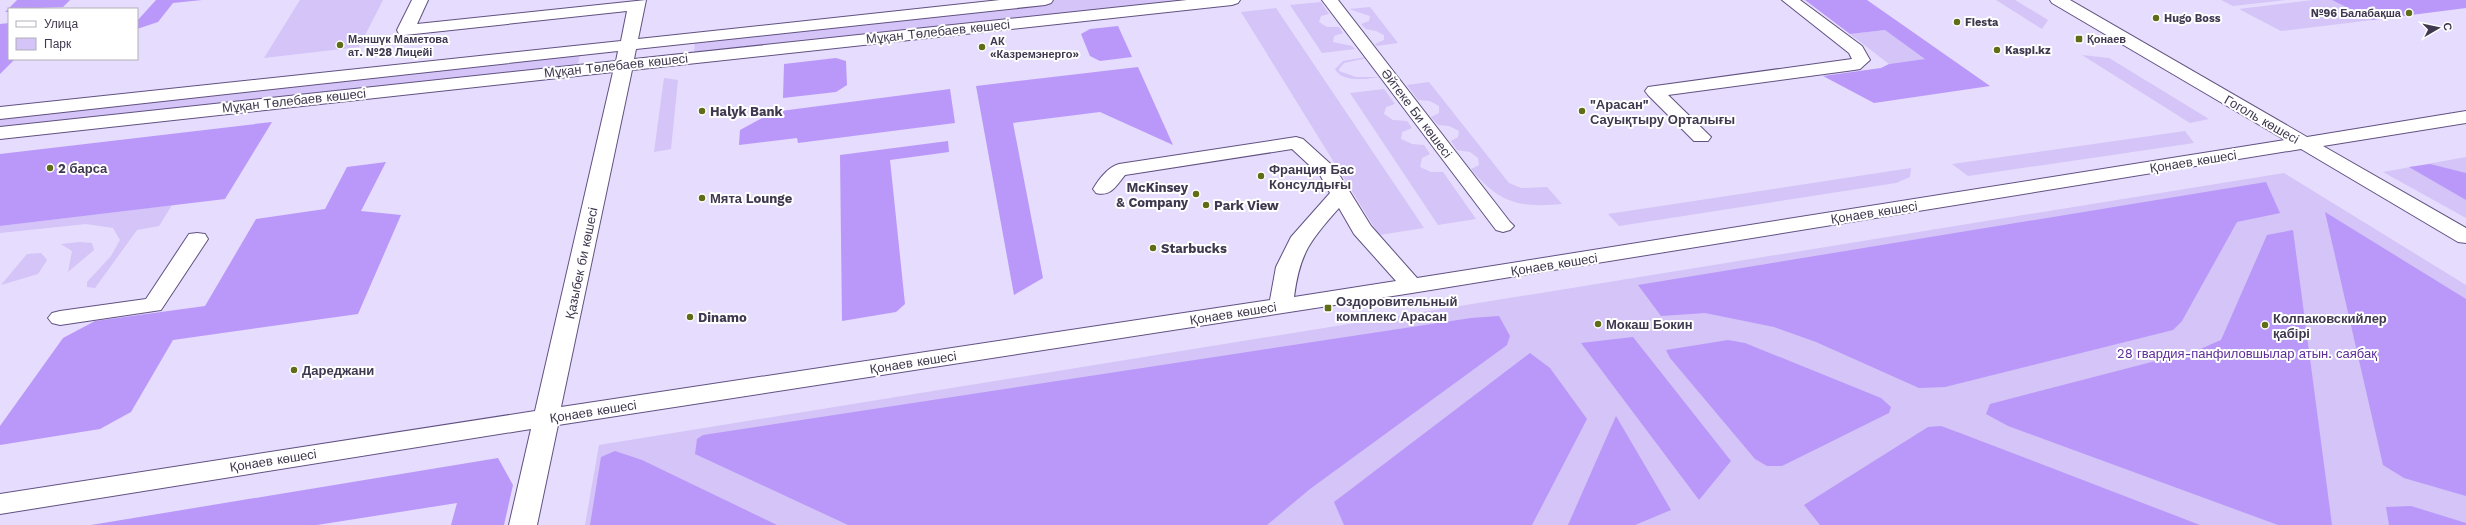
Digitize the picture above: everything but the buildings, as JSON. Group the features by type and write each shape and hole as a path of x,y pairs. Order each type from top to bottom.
{"street":[{"path":"420,0 405,30 637,2"},
{"name":"Мұқан Төлебаев көшесі","path":"0,133 1045,0"},
{"name":"Мұқан Төлебаев көшесі","path":"0,113 626,54 1232,0"},
{"name":"Әйтеке Би көшесі","path":"1330,0 1503,226"},
{"path":"1701,137 1654,91 1854,65 1861,60 1856,50 1790,0"},
{"name":"Гоголь көшесі","path":"2058,0 2466,237"},
{"name":"Қазыбек би көшесі","path":"523,525 637,2"},
{"name":"Қонаев көшесі","path":"0,504 547,418 1412,286 2466,117"},
{"path":"1103,189 1119,170 1296,143 1328,172 1362,229 1412,286"},
{"path":"1281,306 1288,267 1302,237 1341,193"},
{"path":"60,318 154,305 197,239"}],"green space":[{"path":"17,0 70,0 63,7 9,8"},
{"path":"156,0 202,0 173,3 158,22 138,29 138,20"},
{"path":"300,0 383,0 359,47 264,58"},
{"path":"1045,0 1232,0 694,56 695,37"},
{"path":"1805,0 1867,0 1990,86 1874,103 1823,76 1881,68 1889,64 1925,59 1885,30 1850,34"},
{"path":"1996,0 2015,0 2048,20 2042,29"},
{"path":"2221,0 2286,0 2233,6"},
{"path":"2313,0 2332,0 2372,20 2281,31 2239,9"},
{"name":"№96 Балабақша","path":"2332,0 2466,0 2466,8 2372,20"},
{"path":"1321,2 1329,14 1321,16 1319,22 1327,27 1339,27 1343,33 1334,36 1333,42 1352,46 1355,49 1322,53 1290,5"},
{"path":"1370,7 1398,43 1377,46 1375,44 1384,40 1384,35 1376,31 1366,29 1361,24 1369,21 1370,16 1349,9"},
{"path":"1276,8 1424,228 1379,235 1241,12"},
{"path":"8,23 8,60 14,60 0,74 0,24"},
{"path":"1118,26 1132,57 1100,61 1090,56 1081,34 1090,29"},
{"path":"1885,30 1926,59 1889,64 1850,34"},
{"path":"582,49 576,69 0,133 0,113"},
{"path":"2082,55 2109,58 2209,119 2190,123"},
{"path":"836,58 846,61 847,85 836,92 783,98 784,64"},
{"path":"1367,58 1344,63 1339,71 1356,77 1381,77 1363,79 1349,78 1338,73 1335,69 1343,61"},
{"path":"1138,67 1173,145 1100,112 1013,123 1043,278 1014,295 976,86"},
{"path":"664,78 678,80 671,149 654,152"},
{"path":"1429,82 1509,183 1521,188 1547,187 1562,204 1534,205 1511,201 1491,189 1481,180 1471,169 1479,165 1478,158 1470,152 1457,150 1451,141 1458,137 1459,131 1449,126 1438,125 1431,117 1439,113 1439,106 1430,101 1418,100 1407,85"},
{"path":"950,89 955,123 798,143 797,138 739,145 740,130 773,112"},
{"path":"1384,89 1395,104 1386,107 1384,114 1393,120 1407,121 1412,128 1402,132 1401,139 1412,144 1424,145 1430,154 1422,158 1420,167 1431,172 1443,172 1476,219 1438,225 1350,93"},
{"path":"272,122 225,199 0,226 0,154"},
{"path":"2185,131 2194,143 1968,176 1952,164"},
{"path":"948,141 949,152 890,160 905,304 896,312 842,321 840,155"},
{"path":"2466,157 2466,218 2383,172"},
{"path":"386,162 361,211 401,215 358,314 173,340 131,412 100,429 0,445 0,426 63,338 95,321 205,306 256,219 325,209 347,167"},
{"path":"2430,164 2466,173 2466,200 2409,167"},
{"path":"1911,168 1910,177 1896,183 1619,226 1608,214"},
{"name":"28 гвардия-панфиловшылар атын. саябақ","path":"2284,173 2466,285 2466,525 585,525 599,445"},
{"path":"2266,182 2280,213 2237,222 2182,321 2173,330 1945,387 1919,388 1816,342 1774,327 1705,313 1661,316 1638,285"},
{"path":"172,205 159,226 137,230 95,288 87,287 87,282 111,256 120,240 113,228 86,224 0,233 0,226"},
{"path":"2325,212 2466,299 2466,496 2404,478 2383,465"},
{"path":"2293,230 2332,525 2278,525 2008,426 1986,414 1990,404 2198,350 2221,340 2267,235"},
{"path":"80,242 92,243 94,250 68,272 72,251 61,244"},
{"path":"41,253 47,260 38,274 1,285 27,254"},
{"path":"1499,316 1510,336 1507,345 1310,489 1267,525 848,525 695,454 697,439 703,435 1471,318"},
{"path":"1633,337 1731,461 1699,500 1581,343"},
{"path":"1728,340 1745,343 1881,398 1891,407 1889,413 1782,466 1767,466 1755,459 1670,358 1666,350"},
{"path":"1530,353 1550,368 1587,419 1532,525 1344,525 1334,502"},
{"path":"1616,416 1671,510 1635,525 1568,525"},
{"path":"1941,426 2200,525 1820,525 1804,505 1928,427"},
{"path":"615,451 642,460 777,525 590,525 601,457"},
{"path":"498,458 513,485 504,525 451,525 457,503 317,525 91,525"},
{"path":"2411,506 2466,523 2466,525 2389,525 2386,507"}],"place":[{"name":"№96 Балабақша","path":"2409,13"},
{"name":"Hugo Boss","path":"2156,18"},
{"name":"Fiesta","path":"1957,22"},
{"name":"Қонаев","path":"2079,39"},
{"name":"Мәншүк Маметова ат. №28 Лицейі","path":"340,45"},
{"name":"АК «Казремэнерго»","path":"982,47"},
{"name":"Kaspi.kz","path":"1997,50"},
{"name":"Halyk Bank","path":"702,111"},
{"name":"\"Арасан\" Сауықтыру Орталығы","path":"1582,111"},
{"name":"2 барса","path":"50,168"},
{"name":"Франция Бас Консулдығы","path":"1261,176"},
{"name":"McKinsey & Company","path":"1196,194"},
{"name":"Мята Lounge","path":"702,198"},
{"name":"Park View","path":"1206,205"},
{"name":"Starbucks","path":"1153,248"},
{"name":"Оздоровительный комплекс Арасан","path":"1328,308"},
{"name":"Dinamo","path":"690,317"},
{"name":"Мокаш Бокин","path":"1598,324"},
{"name":"Колпаковскийлер қабірі","path":"2265,325"},
{"name":"Дареджани","path":"294,370"}]}
